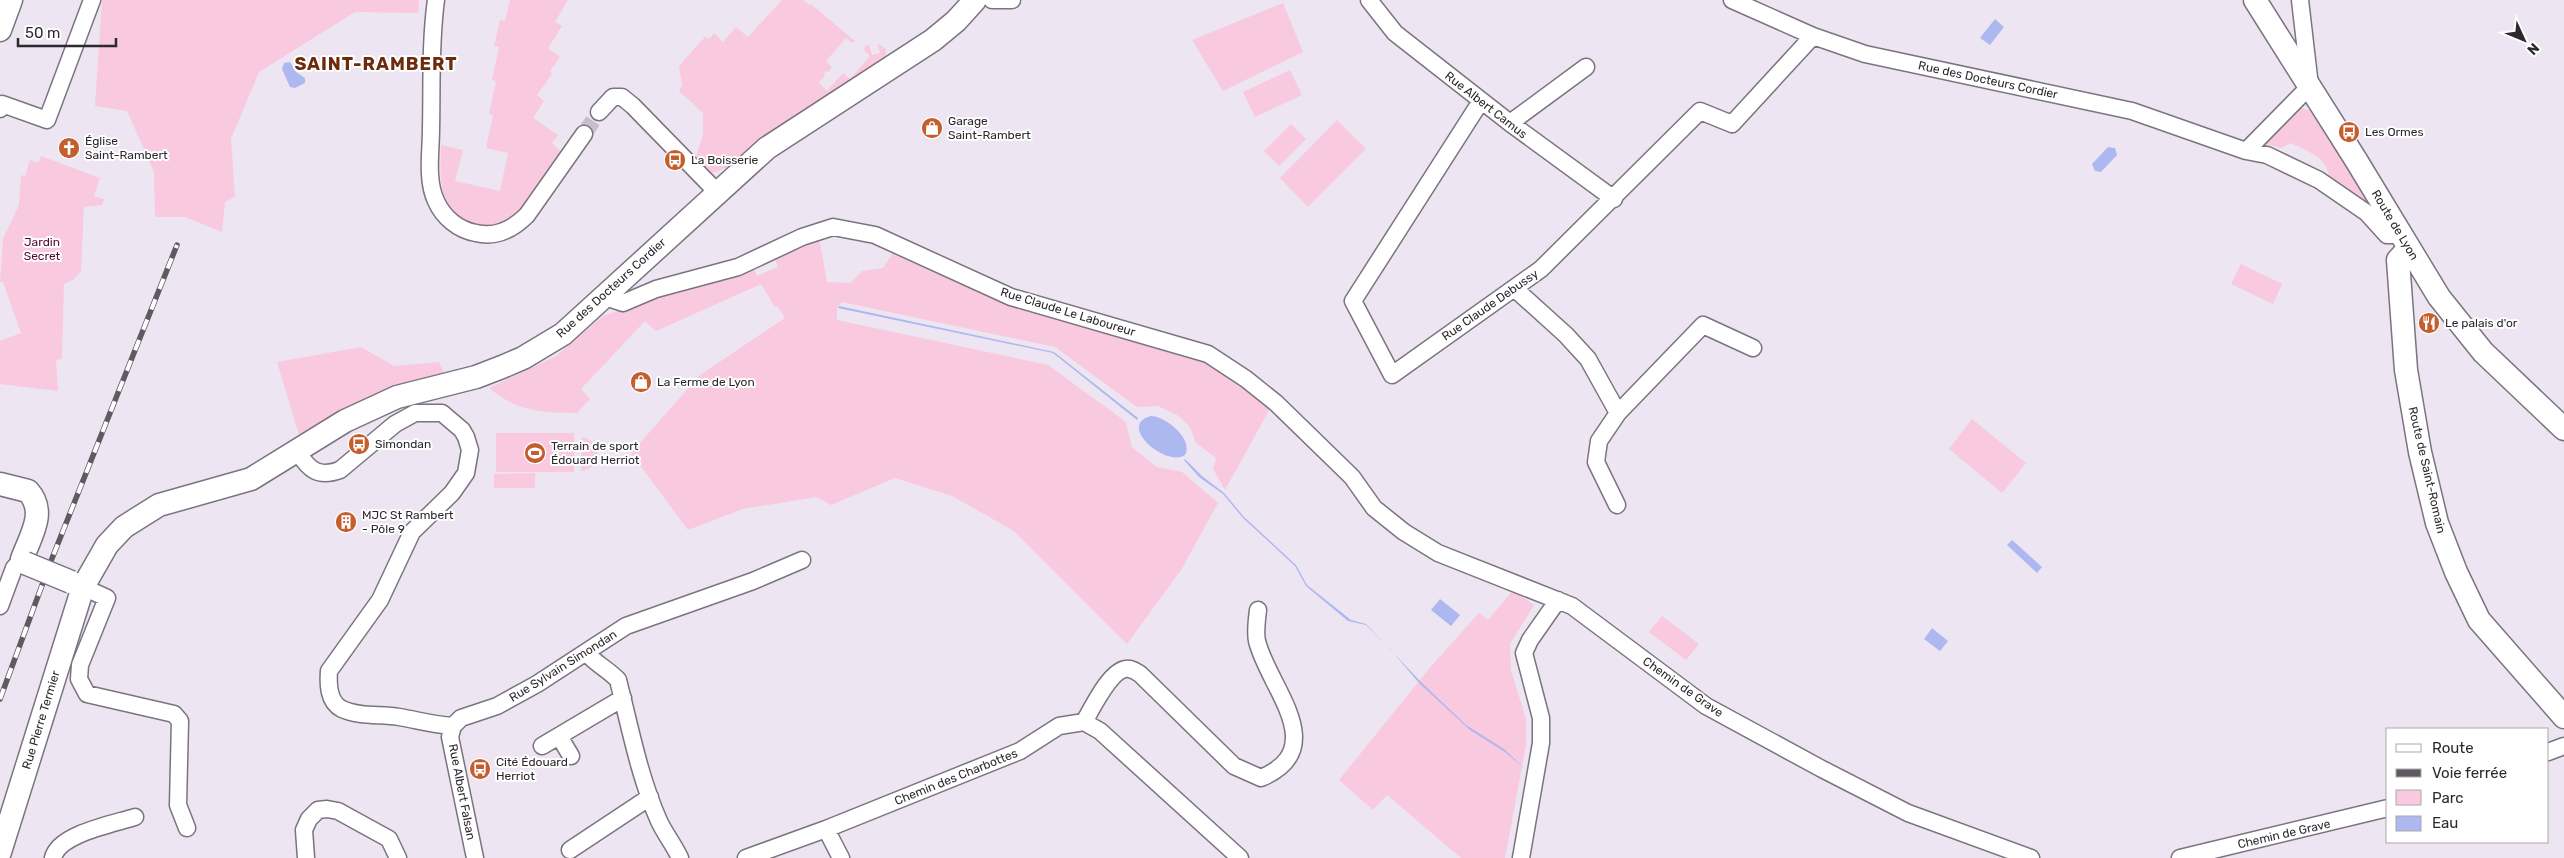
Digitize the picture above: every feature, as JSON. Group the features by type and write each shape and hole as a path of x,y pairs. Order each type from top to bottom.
{"street":[{"path":"0,30 11,0"},
{"path":"0,109 2,104 47,120 92,0"},
{"path":"436,0 432,51 431,186 443,214 468,232 482,235 499,233 515,227 527,215 584,134"},
{"name":"Rue des Docteurs Cordier","path":"77,585 107,545 124,527 143,513 183,497 251,479 345,421 397,397 476,377 524,358 562,334 767,148 933,40 975,0"},
{"path":"992,0 1012,0"},
{"name":"Rue Albert Camus","path":"1368,0 1395,33 1510,124 1614,199"},
{"name":"Rue des Docteurs Cordier","path":"1732,0 1813,36 1865,54 2132,111 2246,152 2267,155 2319,180 2367,213 2388,235 2405,242"},
{"name":"Route de Lyon","path":"2255,0 2439,297 2483,352 2564,428"},
{"path":"2246,152 2310,86 2300,0"},
{"name":"Rue Claude Debussy","path":"1481,101 1353,300 1392,375 1541,269 1614,199 1700,111 1732,124 1813,36"},
{"path":"1510,124 1586,67"},
{"path":"599,112 613,97 622,97 717,192"},
{"name":"Rue Claude Le Laboureur","path":"605,297 623,304 656,289 738,267 802,237 833,227 875,234 1011,297 1208,354 1246,379 1276,403 1352,477 1374,508"},
{"name":"Route de Saint-Romain","path":"2405,242 2398,260 2406,370 2420,452 2438,523 2456,572 2479,620 2564,717"},
{"path":"1514,288 1566,335 1588,359 1618,413"},
{"path":"1617,505 1596,462 1599,441 1618,413 1703,325 1753,348"},
{"path":"297,451 305,463 320,474 329,474 340,470 395,424 415,412 442,412 462,430 466,437 470,450 466,473 452,493 412,532 380,600 329,671 328,684 330,697 341,708 362,714 400,717 453,726"},
{"path":"0,484 28,491 38,506 38,516 23,561 14,568 0,606"},
{"name":"Chemin de Grave","path":"1374,508 1404,532 1438,553 1572,606 1706,706 1770,743 1908,813 2031,858"},
{"name":"Rue Sylvain Simondan","path":"453,726 461,718 497,706 626,626 644,618 753,581 802,560"},
{"path":"23,561 107,598 80,665 79,678 87,694 174,714 178,717 180,721 178,805 187,828"},
{"name":"Rue Pierre Termier","path":"0,852 77,585"},
{"path":"1521,858 1541,743 1541,718 1524,653 1530,640 1558,600"},
{"path":"1240,858 1100,731 1084,722 1110,679 1122,670 1130,669 1140,674 1234,766 1261,778 1274,772 1285,762 1289,753 1294,740 1294,724 1257,641 1258,610"},
{"path":"586,652 594,662 612,673 618,680 650,797 659,822 680,858"},
{"path":"542,746 623,698"},
{"name":"Chemin des Charbottes","path":"746,858 826,829 1020,751 1059,726 1084,722"},
{"name":"Rue Albert Falsan","path":"453,726 450,737 475,858"},
{"path":"559,736 572,756"},
{"path":"2549,752 2564,746"},
{"path":"570,850 650,797"},
{"name":"Chemin de Grave","path":"2180,858 2386,808"},
{"path":"306,858 304,830 308,818 318,810 327,809 338,812 389,840 398,858"},
{"path":"53,858 58,846 69,838 135,817"},
{"path":"826,829 841,858"}],"green space":[{"path":"102,0 419,0 418,13 355,12 259,72 231,139 235,197 225,202 222,232 185,217 155,217 154,172 127,111 95,106"},
{"path":"510,0 568,0 555,22 562,26 548,48 560,57 550,71 552,74 537,95 544,101 533,118 558,135 552,143 561,152 535,194 516,215 506,221 483,225 462,219 447,203 441,180 441,145 463,150 455,181 500,191 508,153 486,148 493,115 489,114 496,81 492,80 499,47 494,46 500,20 505,21"},
{"path":"782,0 803,0 809,5 811,4 855,41 852,43 846,38 826,61 832,67 828,72 825,71 824,77 819,83 827,91 843,73 850,79 870,56 864,50 865,46 869,45 872,55 880,53 877,43 886,49 886,56 753,147 728,167 713,173 695,160 703,135 703,113 679,91 682,85 679,66 705,37 709,39 714,33 723,42 736,27 748,37"},
{"path":"1283,3 1303,52 1223,91 1192,40"},
{"path":"1290,70 1302,95 1255,117 1243,92"},
{"path":"2299,107 2314,112 2368,203 2328,179 2328,172 2322,160 2310,152 2291,143 2281,148 2265,144 2268,138"},
{"path":"1337,120 1366,149 1308,207 1280,178"},
{"path":"1291,124 1306,139 1279,166 1264,151"},
{"name":"Jardin Secret","path":"41,156 100,178 94,196 104,199 102,205 84,207 81,271 74,279 64,284 62,359 56,360 58,391 0,384 0,341 21,333 3,282 0,282 3,239 19,205 21,175 25,176 30,160 38,163"},
{"path":"819,237 827,282 850,283 862,271 883,268 894,251 1181,351 1222,369 1272,405 1225,490 1213,469 1216,458 1196,443 1190,427 1179,416 1158,406 1137,407 1055,347 842,302 837,308 837,320 1048,365 1126,422 1132,447 1157,467 1182,472 1218,503 1181,570 1127,644 1014,531 952,496 895,478 831,505 816,497 743,509 688,530 631,453 700,375 785,318 778,307 775,307 761,284 656,331 645,321 581,389 590,399 577,413 530,409 510,402 489,388 556,356 603,316 752,265 757,276 778,267 773,255"},
{"path":"2241,264 2282,284 2273,304 2231,284"},
{"path":"361,347 394,366 439,362 444,373 405,385 370,399 299,435 277,362"},
{"path":"1972,419 2026,463 2002,493 1949,449"},
{"name":"Terrain de sport Édouard Herriot","path":"496,433 574,433 574,472 496,472"},
{"path":"582,437 594,444 598,455 593,465 581,471"},
{"path":"535,473 535,488 494,488 494,474"},
{"path":"1513,590 1534,605 1510,644 1511,670 1526,719 1526,745 1505,858 1461,858 1387,795 1373,810 1339,780 1432,665 1479,613 1488,620"},
{"path":"1662,616 1699,644 1686,660 1649,632"}],"water":[{"path":"1995,19 2004,27 1990,45 1980,38"},
{"path":"290,62 296,72 305,78 305,83 295,88 290,87 282,69 284,63"},
{"path":"2108,147 2115,148 2117,155 2101,172 2095,171 2092,164"},
{"path":"839,306 1054,352 1138,418 1137,420 1053,353 838,308"},
{"path":"1151,416 1163,420 1177,430 1185,442 1187,449 1185,455 1177,457 1167,456 1157,451 1141,436 1139,428 1142,421"},
{"path":"1185,459 1202,476 1224,493 1244,517 1296,565 1307,585 1351,620 1366,624 1384,643 1366,625 1348,621 1306,586 1295,566 1243,518 1223,494 1199,477"},
{"path":"2012,540 2042,567 2037,573 2007,545"},
{"path":"1440,599 1460,615 1451,626 1431,610"},
{"path":"1932,628 1948,641 1940,651 1924,639"},
{"path":"1393,652 1466,725 1504,749 1524,768 1505,752 1470,730 1419,683"}],"tunnel":[{"path":"584,134 599,112"}],"railway":[{"path":"0,699 51,561 177,245"}],"place":[{"name":"Garage Saint-Rambert","path":"932,128"},
{"name":"Les Ormes","path":"2349,132"},
{"name":"Église Saint-Rambert","path":"69,148"},
{"name":"La Boisserie","path":"675,160"},
{"name":"Le palais d'or","path":"2429,323"},
{"name":"La Ferme de Lyon","path":"641,382"},
{"name":"Simondan","path":"359,444"},
{"name":"Terrain de sport Édouard Herriot","path":"535,453"},
{"name":"MJC St Rambert - Pôle 9","path":"346,522"},
{"name":"Cité Édouard Herriot","path":"480,769"}],"district":[{"name":"SAINT-RAMBERT","path":"376,64"}]}
